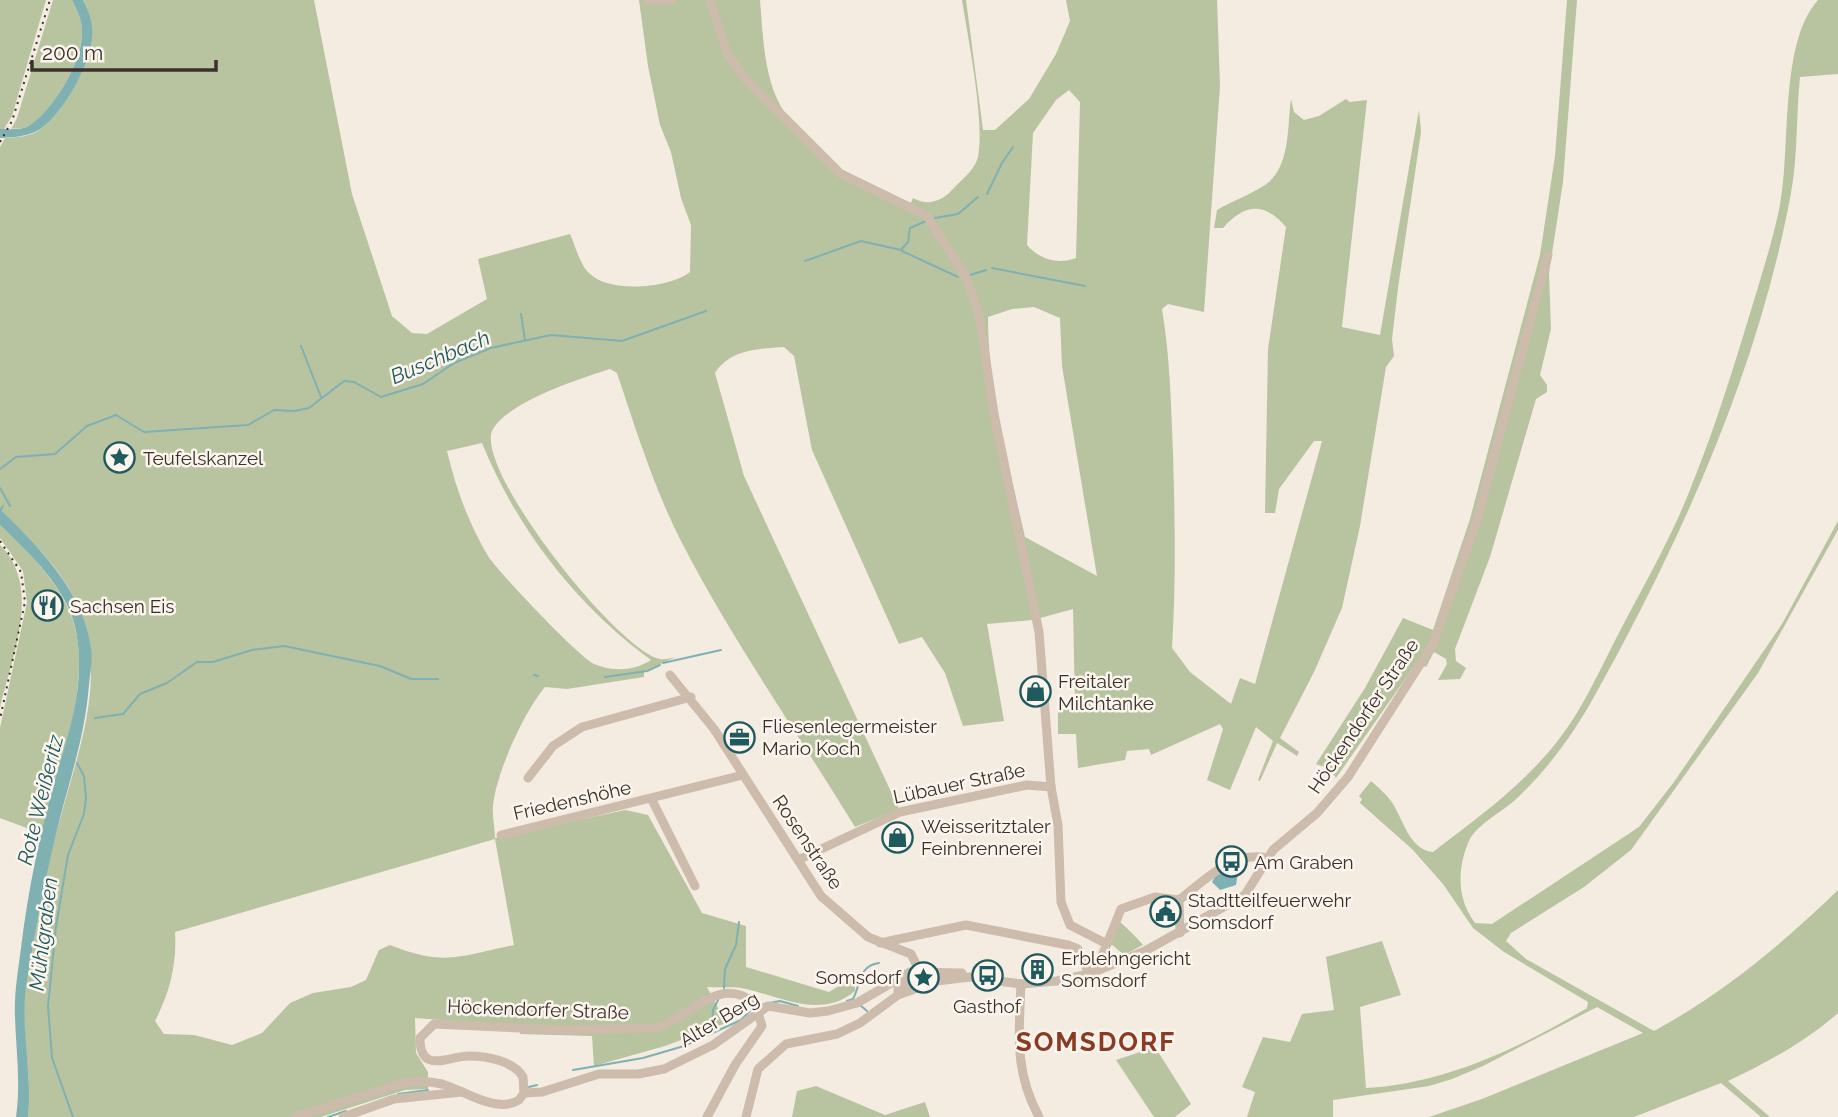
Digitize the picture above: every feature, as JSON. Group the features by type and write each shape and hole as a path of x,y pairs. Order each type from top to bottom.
{"street":[{"path":"649,0 673,0"},
{"name":"Lübauer Straße","path":"710,0 728,55 748,82 839,173 927,216 967,279 979,315 994,414 1039,632 1064,916 1070,925 1107,944"},
{"name":"Höckendorfer Straße","path":"746,1117 755,1076 779,1048 796,1041 827,1038 849,1029 898,995 937,981 957,978 1021,984 1057,981 1088,974 1180,933 1245,895 1268,858 1317,813 1348,777 1433,644 1477,520 1548,254"},
{"name":"Rosenstraße","path":"670,676 691,697 777,829 800,859 821,896 848,922 879,943 911,954 920,972"},
{"path":"528,778 553,746 582,727 691,697"},
{"name":"Friedenshöhe","path":"501,835 652,800 743,775"},
{"name":"Lübauer Straße","path":"800,859 900,812 1027,785 1043,784 1051,787"},
{"name":"Friedenshöhe","path":"652,800 695,886"},
{"path":"1101,969 1099,962 1121,909 1155,897 1179,900 1220,867 1255,857 1268,858"},
{"path":"1179,900 1180,933"},
{"path":"879,943 972,925 1078,949 1088,974"},
{"path":"898,995 898,989 920,972"},
{"name":"Alter Berg","path":"524,1093 535,1094 599,1074 638,1074 664,1069 713,1045 758,1007 781,1006 810,1013 828,1011 857,1003 896,978 920,972 969,973"},
{"path":"1021,984 1018,1059 1028,1095 1039,1117"},
{"name":"Höckendorfer Straße","path":"524,1093 523,1077 511,1066 486,1058 467,1056 435,1062 425,1057 420,1048 420,1038 434,1024 447,1023 563,1031 656,1028 713,995 734,995 758,1007"},
{"path":"707,1117 735,1065 760,1030 758,1007"},
{"path":"295,1117 404,1083 441,1084 504,1106 519,1100 524,1093"},
{"path":"343,1117 394,1099 443,1093 460,1095 463,1091"}],"green space":[{"path":"0,0 46,0 12,116 4,129 0,129"},
{"path":"53,0 72,0 77,11 82,31 78,56 65,85 37,120 27,127 11,129 17,118"},
{"path":"83,0 314,0 352,194 392,316 412,333 427,334 487,299 478,259 570,234 580,260 589,273 610,284 655,285 690,272 691,225 681,198 671,152 660,125 639,0 760,0 768,72 784,111 843,170 911,203 913,198 929,202 943,197 971,171 978,157 978,102 962,0 966,0 983,130 995,130 1029,99 1056,54 1070,21 1066,0 1217,0 1220,86 1204,312 1168,304 1162,309 1173,454 1175,551 1172,648 1190,672 1231,704 1240,678 1255,684 1322,441 1314,441 1279,489 1275,513 1265,513 1268,349 1286,227 1270,213 1254,209 1239,214 1223,228 1214,228 1217,210 1265,185 1279,168 1286,146 1291,99 1294,112 1304,120 1319,116 1346,99 1350,102 1367,100 1342,327 1380,335 1419,110 1421,132 1398,288 1392,339 1394,356 1386,367 1360,526 1342,608 1314,672 1280,738 1299,752 1297,756 1277,743 1260,781 1258,780 1273,741 1256,727 1230,790 1207,780 1223,729 1220,724 1151,755 1149,749 1127,751 1125,760 1078,768 1076,734 1058,734 1058,706 1075,704 1073,609 1033,620 987,624 1004,721 963,726 945,673 922,637 899,644 812,450 794,356 784,347 746,352 729,359 715,373 744,476 899,809 855,827 743,650 681,541 654,480 617,373 610,369 546,392 514,409 493,429 492,449 504,479 525,516 583,592 613,625 640,648 660,659 676,657 644,671 644,677 567,689 545,687 520,727 499,777 493,806 495,838 625,810 648,815 702,913 746,926 746,967 829,992 855,976 855,991 829,1004 816,1005 788,1001 741,988 707,987 726,1023 665,1046 594,1066 592,1036 520,1034 520,1026 415,1018 416,1053 428,1072 428,1089 405,1090 321,1117 28,1117 29,1085 24,1005 28,967 45,877 82,741 91,667 83,619 68,587 48,559 0,509 0,147 5,138 26,136 46,125 72,91 86,65 92,43 90,20","holes":["1069,90 1080,102 1076,258 1062,261 1043,257 1027,245 1033,133 1056,100","1034,307 1060,318 1062,366 1097,576 1025,537 995,400 989,345 988,317 1012,309","482,443 513,506 552,564 598,615 651,660 623,669 594,664 540,614 488,556 463,505 447,451","495,839 514,945 466,956 439,958 390,945 379,950 366,980 351,987 313,993 290,1003 262,1033 232,1045 194,1035 164,1034 155,1021 171,978 175,932"]},
{"path":"1567,0 1577,0 1563,182 1549,273 1551,329 1540,375 1547,385 1547,392 1536,399 1490,557 1455,649 1456,661 1466,668 1460,679 1438,680 1447,664 1446,659 1434,652 1426,667 1417,662 1336,778 1330,769 1316,764 1365,688 1403,618 1433,630 1470,519 1540,255 1555,156"},
{"path":"1818,0 1838,0 1838,74 1800,77 1793,179 1777,258 1738,388 1713,452 1657,576 1587,710 1569,738 1538,776 1515,800 1482,825 1471,837 1464,853 1461,884 1465,904 1475,923 1492,924 1639,827 1674,782 1782,624 1838,521 1838,530 1758,673 1631,850 1584,887 1511,933 1506,941 1526,959 1654,1031 1704,1001 1751,967 1838,890 1838,1013 1786,1051 1728,1081 1770,1117 1761,1117 1721,1083 1634,1117 1429,1117 1482,1099 1643,1033 1597,1007 1483,1066 1452,1079 1429,1086 1333,1100 1333,1117 1247,1117 1255,1092 1242,1087 1263,1037 1290,1042 1302,1014 1334,1010 1326,957 1382,941 1401,995 1360,1007 1366,1088 1425,1079 1481,1061 1536,1036 1587,1008 1588,1002 1504,952 1473,928 1443,884 1412,849 1360,803 1362,799 1359,796 1371,781 1391,801 1418,846 1433,852 1525,777 1552,748 1581,706 1677,520 1717,417 1777,218 1783,182 1788,98 1797,42 1806,19"},
{"path":"0,525 51,579 72,618 78,643 79,670 71,728 41,838 37,832 0,818 0,728 27,602 23,571 0,538"},
{"path":"0,545 13,562 20,581 22,602 16,646 0,708"},
{"path":"1119,921 1143,945 1124,955 1110,943"},
{"path":"1155,1047 1191,1104 1175,1117 1154,1117 1116,1060"},
{"path":"816,1086 885,1115 925,1102 930,1117 792,1117 797,1091"}],"water":[{"path":"72,0 83,0 92,30 90,52 80,78 64,104 46,125 28,134 0,138 0,129 24,128 37,120 65,85 78,56 82,31"},
{"path":"0,509 44,555 69,589 86,627 92,653 82,735 51,855 27,980 24,1014 29,1083 28,1117 16,1117 16,982 35,862 75,706 79,650 72,616 65,601 46,573 0,525"},
{"path":"1239,866 1236,885 1220,890 1212,882 1218,871"}],"waterway":[{"path":"987,194 1013,147"},
{"path":"935,218 958,214 978,197"},
{"path":"805,261 861,241 901,250 908,242 910,228 926,221"},
{"path":"902,251 958,277"},
{"path":"992,268 1085,286"},
{"path":"970,275 986,270"},
{"name":"Buschbach","path":"0,469 16,457 55,454 87,426 116,415 144,432 248,425 274,410 294,411 309,408 344,381 354,382 381,397 423,384 454,363 491,348 551,335 622,341 706,311"},
{"path":"521,314 525,340"},
{"path":"301,346 321,397"},
{"name":"Buschbach","path":"0,488 10,506"},
{"path":"0,511 3,506"},
{"path":"95,718 123,714 140,694 167,683 197,662 213,662 252,650 284,646 380,666 411,679 438,679"},
{"path":"663,663 721,650"},
{"path":"605,677 647,671 660,665"},
{"path":"534,675 538,676"},
{"name":"Mühlgraben","path":"73,1117 52,1058 48,1006 56,926 68,855 84,814 86,798 84,776 77,763"},
{"path":"724,988 725,969 736,945 739,922"},
{"path":"847,1001 853,999 867,968 879,963"},
{"path":"712,1029 713,1010 718,1000"},
{"path":"759,1005 780,1001 798,1006"},
{"path":"860,1005 867,1011"},
{"path":"573,1070 643,1058 684,1046 741,1020 754,1007"},
{"path":"529,1087 537,1085"},
{"path":"398,1094 428,1090"},
{"path":"328,1117 346,1111"}],"railway":[{"path":"0,142 12,121 50,0"},
{"path":"0,541 21,572 25,602 0,719"}],"place":[{"name":"Teufelskanzel","path":"120,458"},
{"name":"Sachsen Eis","path":"47,606"},
{"name":"Freitaler Milchtanke","path":"1035,692"},
{"name":"Fliesenlegermeister Mario Koch","path":"739,737"},
{"name":"Weisseritztaler Feinbrennerei","path":"898,837"},
{"name":"Am Graben","path":"1231,862"},
{"name":"Stadtteilfeuerwehr Somsdorf","path":"1165,911"},
{"name":"Erblehngericht Somsdorf","path":"1038,969"},
{"name":"Gasthof","path":"987,975"},
{"name":"Somsdorf","path":"924,977"}],"district":[{"name":"SOMSDORF","path":"1096,1042"}],"water label":[{"name":"Rote Weißeritz","path":"40,800"}]}
